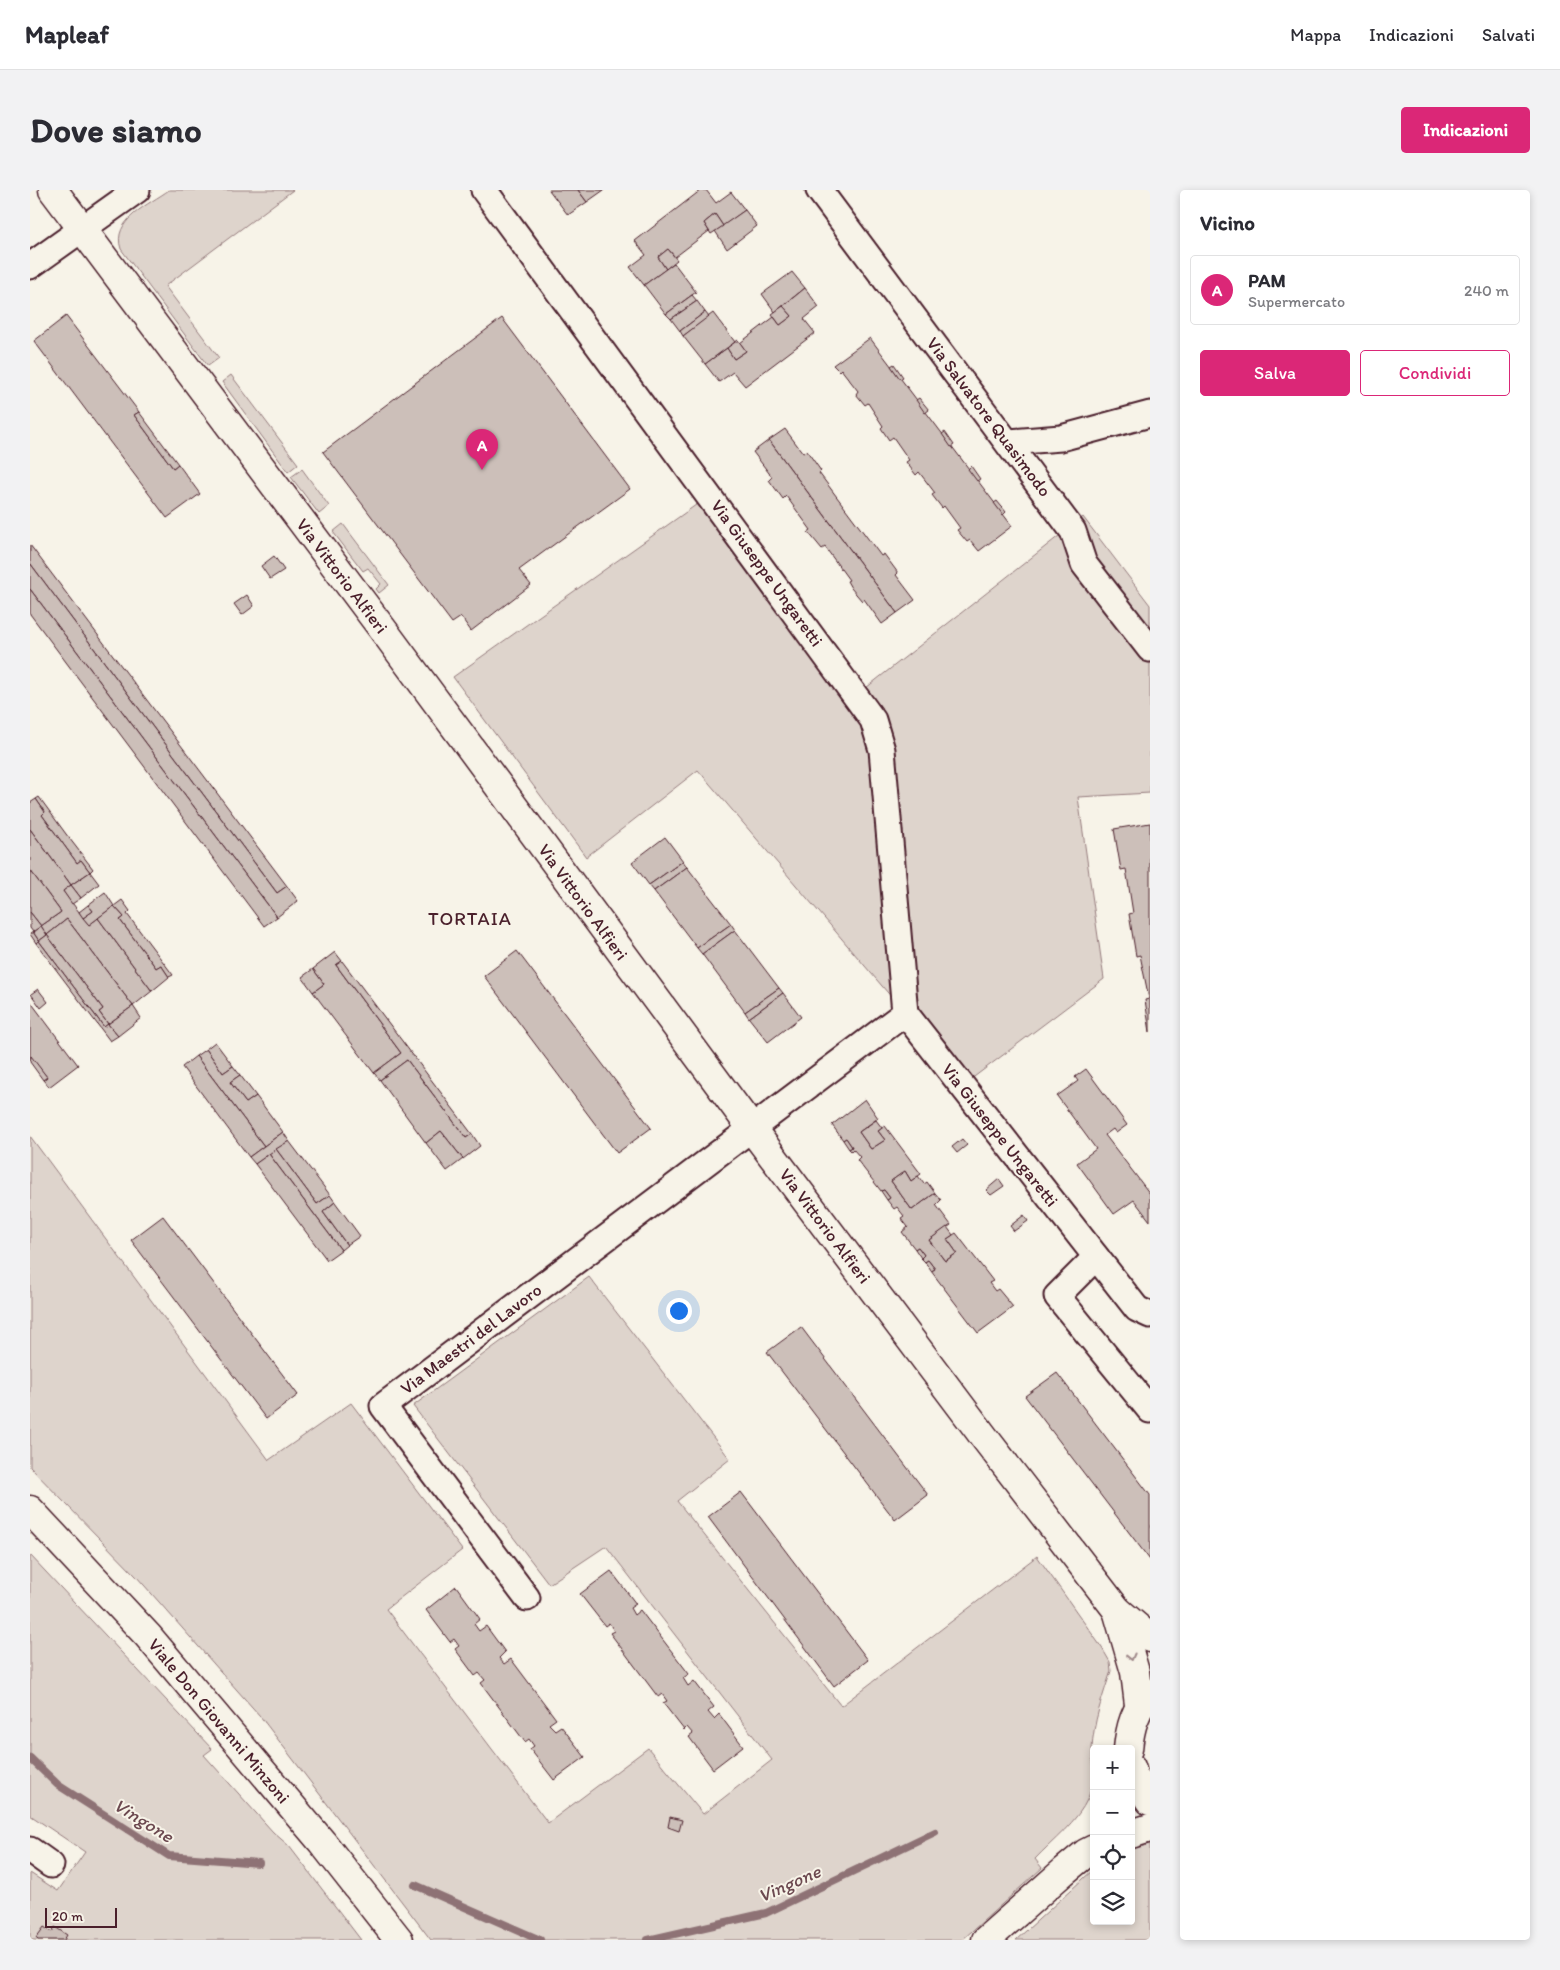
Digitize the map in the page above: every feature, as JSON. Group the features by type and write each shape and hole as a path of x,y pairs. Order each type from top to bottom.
{"street":[{"name":"Via Vittorio Alfieri","path":"53,190 387,635 752,1129 1117,1610 1150,1638"},
{"path":"30,266 137,190"},
{"name":"Via Giuseppe Ungaretti","path":"484,190 873,720 882,750 905,1013 1137,1309 1150,1315"},
{"name":"Via Salvatore Quasimodo","path":"819,190 1073,530 1084,564 1150,649"},
{"path":"1009,442 1061,438 1150,414"},
{"path":"752,1129 905,1013"},
{"name":"Via Maestri del Lavoro","path":"527,1598 383,1406 752,1129"},
{"path":"1096,1257 1057,1296 1150,1410"},
{"name":"Viale Don Giovanni Minzoni","path":"30,1510 148,1636 322,1842 399,1940"},
{"name":"Via Vittorio Alfieri","path":"1117,1610 1145,1699"},
{"path":"1128,1745 1130,1729 1145,1699"},
{"path":"1135,1778 1150,1801"},
{"path":"1135,1833 1150,1828"},
{"path":"986,1940 1090,1848"},
{"path":"30,1850 51,1865"}],"shaded area":[{"path":"169,190 293,190 165,286 219,358 208,366 121,249 119,239 127,221 143,207"},
{"path":"231,375 298,464 288,472 222,382"},
{"path":"302,469 329,506 319,514 291,477"},
{"path":"710,495 857,695 1083,517 1150,605 1150,793 1078,797 1104,979 962,1086 905,1013 698,770 586,857 453,677"},
{"path":"343,524 389,585 379,593 376,589 381,584 368,568 363,571 333,532"},
{"path":"30,1136 269,1460 351,1403 462,1550 386,1609 548,1823 648,1748 703,1814 772,1760 606,1546 549,1584 413,1406 589,1277 730,1459 677,1501 841,1706 1037,1556 1110,1662 1111,1671 1099,1709 1092,1745 1090,1745 1090,1792 1078,1815 1035,1859 1042,1868 962,1940 431,1940 260,1716 136,1576 30,1467"},
{"path":"30,1555 212,1749 204,1755 273,1832 289,1846 361,1940 30,1940 30,1873 58,1891 85,1852 30,1815"},
{"path":"1150,1841 1150,1940 1016,1940 1090,1873 1090,1925 1135,1925 1135,1844"}],"building":[{"path":"549,190 578,190 587,202 568,215"},
{"path":"578,190 604,190 587,202"},
{"path":"701,190 706,190 716,203 731,192 745,210 723,226 715,214 704,223 709,231 675,257 668,249 658,257 666,269 644,285 630,267 646,255 635,241"},
{"path":"745,210 757,226 727,249 715,231"},
{"path":"715,214 723,226 711,234 704,223"},
{"path":"668,249 677,260 666,269 658,257"},
{"path":"674,263 696,292 666,314 644,285"},
{"path":"792,272 805,288 775,312 762,294"},
{"path":"805,288 819,307 804,319 815,333 745,386 733,372 719,382 705,364 727,348 734,359 746,351 740,343 774,317 780,325 792,316 783,306"},
{"path":"692,295 697,301 671,319 666,314"},
{"path":"697,301 705,312 680,331 671,319"},
{"path":"783,306 792,316 780,325 772,314"},
{"path":"705,312 709,317 683,336 680,331"},
{"path":"713,313 735,342 705,364 683,336"},
{"path":"66,316 139,412 134,415 173,468 178,464 200,494 167,518 34,341"},
{"path":"502,318 630,489 519,570 531,585 471,631 461,617 452,623 323,452"},
{"path":"870,338 1012,526 979,551 970,540 967,542 957,530 960,528 944,506 942,508 932,495 935,493 919,472 916,475 906,462 909,460 893,437 889,440 881,428 883,426 868,403 865,405 856,394 858,391 841,369 839,371 833,365"},
{"path":"738,340 746,351 734,359 727,348"},
{"path":"894,364 903,377 900,379 891,366"},
{"path":"919,398 929,410 925,413 916,400"},
{"path":"139,412 178,464 173,468 134,415"},
{"path":"785,429 803,453 807,451 821,471 819,473 881,556 884,554 898,573 896,575 915,600 897,613 769,440"},
{"path":"945,432 954,445 951,447 942,434"},
{"path":"769,440 897,613 882,624 864,599 862,601 851,588 847,581 849,580 825,547 822,549 808,532 811,530 786,496 783,499 769,480 772,477 753,452"},
{"path":"971,466 980,479 977,481 968,469"},
{"path":"997,501 1006,512 1003,515 994,503"},
{"path":"30,545 287,886 277,893 30,563"},
{"path":"274,556 284,570 270,579 261,566"},
{"path":"30,563 277,893 287,886 298,901 277,917 30,589"},
{"path":"30,589 277,917 264,926 30,614"},
{"path":"247,595 254,606 242,615 234,604"},
{"path":"39,797 93,869 90,872 81,860 77,863 42,815 45,812 36,799"},
{"path":"36,799 45,812 42,815 77,863 81,860 90,872 71,885 30,829 30,803"},
{"path":"1150,823 1150,1032 1145,1000 1149,999 1140,955 1136,956 1129,914 1133,913 1126,869 1121,870 1114,829"},
{"path":"30,829 71,885 63,891 89,925 98,918 152,991 133,1006 67,919 47,935 41,926 61,912 30,870"},
{"path":"665,837 683,861 649,885 632,862"},
{"path":"683,861 687,867 654,891 649,885"},
{"path":"687,867 731,924 697,948 654,891"},
{"path":"30,870 61,912 41,926 30,912"},
{"path":"90,872 99,884 81,898 71,885"},
{"path":"71,885 81,898 72,904 63,891"},
{"path":"105,892 114,906 89,925 83,918 93,911 88,905"},
{"path":"122,900 130,911 127,914 173,975 169,977 161,965 156,968 120,920 124,917 114,906"},
{"path":"88,905 93,911 83,918 79,912"},
{"path":"114,906 124,917 120,920 156,968 161,965 169,977 152,991 98,918"},
{"path":"30,912 41,926 33,932 30,928"},
{"path":"67,919 133,1006 108,1024 99,1012 103,1009 47,935"},
{"path":"731,924 735,930 702,954 697,948"},
{"path":"41,926 47,935 39,941 33,932"},
{"path":"735,930 779,988 745,1012 702,954"},
{"path":"33,932 39,941 36,943 30,934"},
{"path":"47,935 103,1009 99,1012 108,1024 104,1027 39,941"},
{"path":"39,941 104,1027 108,1024 118,1036 110,1041 36,943"},
{"path":"517,951 651,1128 617,1153 484,976"},
{"path":"335,952 342,961 336,965 401,1053 374,1073 313,992 324,984 313,969"},
{"path":"342,961 472,1134 466,1138 407,1060 380,1080 374,1073 401,1053 336,965"},
{"path":"313,969 324,984 313,992 302,977"},
{"path":"779,988 783,993 749,1018 745,1012"},
{"path":"38,989 48,1002 41,1008 31,994"},
{"path":"783,993 801,1017 768,1042 749,1018"},
{"path":"30,1001 78,1065 49,1087 43,1080 47,1077 30,1057"},
{"path":"133,1006 141,1018 118,1036 108,1024"},
{"path":"215,1042 233,1066 223,1073 206,1049"},
{"path":"206,1049 223,1073 233,1066 240,1075 230,1082 246,1103 256,1096 283,1132 264,1146 196,1056"},
{"path":"31,1056 47,1077 43,1080 30,1062"},
{"path":"196,1056 264,1146 249,1157 182,1067"},
{"path":"407,1060 466,1138 472,1134 480,1146 463,1159 441,1131 426,1143 380,1080"},
{"path":"1086,1069 1127,1125 1116,1133 1113,1129 1105,1135 1150,1194 1150,1221 1134,1200 1114,1214 1077,1163 1096,1149 1057,1096 1078,1081 1075,1077"},
{"path":"240,1075 256,1096 246,1103 230,1082"},
{"path":"865,1099 878,1118 859,1132 871,1149 885,1140 878,1131 885,1126 921,1174 911,1181 905,1171 891,1181 912,1210 935,1193 941,1200 936,1205 951,1225 929,1240 945,1261 957,1253 947,1239 956,1233 993,1281 989,1283 995,1291 998,1289 1013,1307 978,1333 931,1271 935,1269 928,1260 925,1262 921,1258 924,1255 918,1247 915,1249 902,1232 908,1227 901,1218 904,1216 897,1207 894,1209 887,1200 890,1198 884,1190 881,1191 857,1160 860,1157 853,1149 851,1151 849,1149 852,1147 846,1138 843,1140 832,1125"},
{"path":"876,1120 882,1128 878,1131 885,1140 871,1149 859,1132"},
{"path":"441,1131 463,1159 447,1171 426,1143"},
{"path":"283,1132 289,1141 255,1164 249,1157"},
{"path":"846,1138 852,1147 849,1149 843,1140"},
{"path":"962,1139 967,1145 957,1153 952,1147"},
{"path":"289,1141 330,1195 317,1204 276,1149"},
{"path":"276,1149 317,1204 330,1195 335,1202 323,1212 347,1245 341,1250 269,1154"},
{"path":"269,1154 341,1250 327,1260 255,1164"},
{"path":"905,1171 911,1181 918,1176 924,1184 927,1182 935,1193 912,1210 891,1181"},
{"path":"999,1179 1004,1186 991,1195 986,1190"},
{"path":"884,1190 890,1198 887,1200 881,1191"},
{"path":"335,1202 360,1236 347,1245 323,1212"},
{"path":"1024,1215 1028,1221 1014,1231 1010,1226"},
{"path":"163,1216 298,1395 266,1419 131,1240"},
{"path":"947,1227 953,1235 947,1239 957,1253 945,1261 929,1240"},
{"path":"918,1247 924,1255 921,1258 915,1249"},
{"path":"928,1260 935,1269 931,1271 925,1262"},
{"path":"801,1327 928,1495 895,1520 767,1352"},
{"path":"1057,1373 1150,1495 1150,1560 1025,1396"},
{"path":"741,1492 868,1660 834,1686 708,1517"},
{"path":"611,1571 636,1604 630,1608 634,1615 640,1610 689,1674 683,1678 688,1686 694,1681 714,1707 708,1712 714,1719 719,1714 743,1746 713,1769 689,1737 693,1734 687,1727 684,1730 663,1703 667,1701 662,1694 658,1697 610,1633 614,1631 609,1623 605,1626 580,1594"},
{"path":"456,1586 480,1619 474,1624 479,1631 486,1626 505,1652 499,1658 504,1664 511,1659 556,1719 549,1724 555,1730 561,1726 585,1757 554,1780 530,1749 534,1746 529,1739 525,1742 481,1683 485,1680 479,1673 475,1676 455,1649 459,1646 454,1639 450,1642 426,1610"},
{"path":"670,1817 682,1820 679,1831 668,1827"},
{"path":"44,1927 52,1932 55,1927 67,1935 64,1940 38,1940 36,1938"}],"waterway":[{"name":"Vingone","path":"30,1758 58,1785 169,1856 259,1863"},
{"name":"Vingone","path":"648,1940 766,1913 935,1832"},
{"name":"Vingone","path":"415,1885 540,1940"}],"place":[{"name":"PAM","path":"482,470"}],"district":[{"name":"TORTAIA","path":"470,918"}]}
